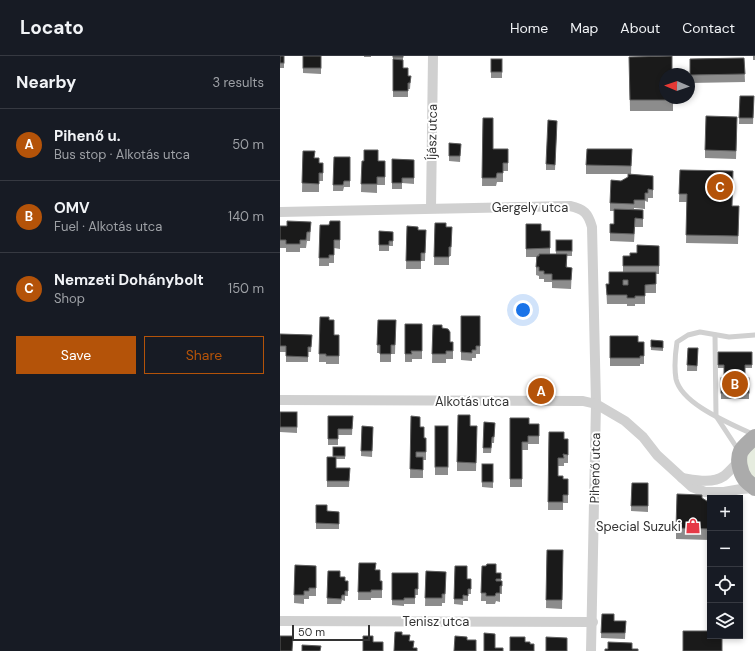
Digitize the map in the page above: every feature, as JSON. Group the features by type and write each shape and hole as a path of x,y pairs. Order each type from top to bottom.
{"main road":[{"path":"755,436 747,444 740,456 740,469 745,480 755,488"}],"street":[{"name":"Íjász utca","path":"432,208 433,56"},
{"name":"Gergely utca","path":"280,212 570,206 579,208 589,217 592,226 596,404"},
{"name":"Alkotás utca","path":"280,400 583,401 596,404 625,421 643,437 657,455 692,487 705,492 724,492 755,488"},
{"name":"Pihenő utca","path":"591,651 593,622 596,404"},
{"path":"682,478 705,481 715,480 724,476 740,456"},
{"name":"Tenisz utca","path":"280,621 593,622"}],"lane":[{"path":"755,335 729,337 700,332 688,335 677,342 675,366 677,381 683,393 696,405 755,436"},
{"path":"715,334 716,416 740,456"}],"shaded area":[{"path":"755,445 755,480 751,476 746,462 748,454"}],"building":[{"path":"280,56 284,56 284,63 280,63"},
{"path":"303,56 321,56 321,68 303,68"},
{"path":"672,56 672,68 659,68 659,100 630,100 629,57"},
{"path":"744,58 745,74 695,75 695,68 690,68 690,59"},
{"path":"393,59 403,60 403,68 408,68 408,76 411,76 410,83 408,83 408,91 393,91"},
{"path":"491,59 502,59 502,72 491,72"},
{"path":"740,96 754,96 753,118 739,118"},
{"path":"706,116 737,117 736,151 705,150"},
{"path":"483,118 493,118 493,149 508,149 508,163 503,163 503,173 497,173 496,178 482,178"},
{"path":"548,120 557,121 555,165 546,164"},
{"path":"449,143 461,144 460,156 449,156"},
{"path":"587,149 632,149 631,166 586,165"},
{"path":"364,150 378,150 378,161 385,161 385,177 377,177 377,184 361,184"},
{"path":"303,151 315,151 314,158 319,158 319,163 323,163 323,173 319,173 319,184 302,183"},
{"path":"334,157 350,157 350,181 344,181 343,185 333,185"},
{"path":"392,159 414,160 414,178 402,178 402,183 392,183"},
{"path":"680,170 733,171 732,206 739,206 738,236 686,235 687,194 679,194"},
{"path":"628,174 653,176 653,190 648,189 648,193 645,193 645,200 634,200 634,204 610,203 611,180 621,181 628,177"},
{"path":"614,209 643,210 643,219 635,218 634,234 610,233 610,224 614,224"},
{"path":"287,221 311,222 310,232 307,232 306,240 300,240 300,244 286,244 286,240 280,240 280,226 287,226"},
{"path":"330,221 340,221 340,240 334,240 334,255 329,255 329,258 319,258 320,225 329,225"},
{"path":"435,223 446,223 446,227 452,227 449,257 434,257"},
{"path":"526,224 541,224 541,231 550,231 550,248 526,249"},
{"path":"407,226 418,227 418,230 426,230 425,253 421,253 421,261 406,261"},
{"path":"379,231 393,232 393,241 389,241 389,245 379,245"},
{"path":"556,240 572,240 572,251 556,251"},
{"path":"637,245 659,246 659,266 623,266 623,256 630,256 630,253 637,253"},
{"path":"539,254 567,254 566,267 572,268 571,280 552,280 552,274 544,274 544,271 539,271 539,267 536,267 537,256 539,256"},
{"path":"609,272 656,272 656,284 645,285 645,296 627,298 627,295 607,295 606,284 609,284","holes":["623,280 628,280 628,285 623,285"]},
{"path":"461,316 480,316 480,346 476,346 476,350 472,350 472,353 461,352"},
{"path":"320,317 329,317 329,320 334,320 334,335 339,335 339,356 326,356 326,354 319,354"},
{"path":"378,320 396,320 395,345 391,345 391,354 380,354 380,345 377,345"},
{"path":"405,324 422,324 422,351 411,351 412,354 405,354"},
{"path":"433,325 442,325 442,328 448,329 450,332 450,342 453,342 453,351 446,351 446,354 432,354"},
{"path":"280,334 312,335 311,347 308,347 308,357 286,356 286,346 280,346"},
{"path":"610,336 638,336 638,342 644,342 644,356 640,356 640,358 610,358"},
{"path":"651,340 663,341 663,348 651,347"},
{"path":"688,348 698,348 697,366 687,365"},
{"path":"718,352 752,352 752,365 745,365 745,378 724,378 724,365 718,365"},
{"path":"721,378 749,378 749,393 721,393"},
{"path":"280,412 297,412 297,427 280,427"},
{"path":"458,415 470,415 470,426 477,426 476,463 457,462"},
{"path":"328,416 353,416 352,429 338,429 338,439 328,439"},
{"path":"411,416 420,417 420,427 424,427 426,452 416,452 416,457 423,457 423,470 410,469"},
{"path":"510,418 529,418 529,424 539,424 539,436 528,436 528,442 522,442 522,479 510,479"},
{"path":"484,422 495,423 494,437 492,437 491,448 483,448"},
{"path":"362,426 373,427 372,451 361,451"},
{"path":"435,426 448,426 448,467 435,467"},
{"path":"549,432 564,432 564,439 568,439 568,455 563,454 564,458 558,458 558,476 563,476 563,479 568,479 568,495 563,495 563,502 548,502"},
{"path":"333,447 345,447 345,456 333,456"},
{"path":"327,457 336,457 336,468 350,468 349,481 327,481"},
{"path":"482,464 493,464 493,482 482,482"},
{"path":"632,483 648,483 648,506 631,506"},
{"name":"Special Suzuki","path":"677,494 702,495 702,498 707,501 707,529 676,528"},
{"path":"316,505 327,505 327,511 339,512 339,524 316,523"},
{"path":"547,550 563,550 562,600 546,600"},
{"path":"359,563 376,563 375,570 380,570 382,590 358,592"},
{"path":"487,564 496,564 496,573 501,573 501,579 496,579 496,581 502,581 502,586 500,586 500,593 496,593 495,596 486,596 486,593 481,593 482,566 486,566"},
{"path":"295,565 316,566 316,588 309,588 309,591 304,591 304,595 294,595"},
{"path":"455,566 467,566 467,579 471,579 471,589 468,589 468,596 463,595 463,599 454,599"},
{"path":"328,571 340,571 340,577 345,577 345,581 348,581 348,591 345,591 345,595 342,595 341,599 327,598"},
{"path":"426,571 446,572 445,594 442,594 442,598 425,598"},
{"path":"392,573 418,573 418,589 415,589 415,598 392,600"},
{"path":"602,614 614,614 614,621 626,621 625,633 601,633"},
{"path":"683,631 707,631 707,639 722,639 722,651 683,651"},
{"path":"395,632 402,632 402,635 410,635 409,641 414,641 413,648 417,648 417,651 394,651"},
{"path":"484,633 495,634 495,648 503,648 503,651 484,651"},
{"path":"280,636 293,636 292,651 280,651"},
{"path":"363,636 373,636 373,642 383,642 383,651 363,651"},
{"path":"455,636 467,637 467,640 476,640 476,651 454,651"},
{"path":"510,637 525,637 525,642 534,644 534,651 510,651"},
{"path":"546,637 567,638 567,651 546,651"},
{"path":"608,642 632,643 632,649 638,649 638,651 605,651 605,649 608,649"},
{"path":"302,645 321,646 320,651 302,651"}],"place":[{"name":"Nemzeti Dohánybolt","path":"720,187"},
{"name":"OMV","path":"735,384"},
{"name":"Pihenő u.","path":"541,391"},
{"name":"Special Suzuki","path":"693,526"}]}
